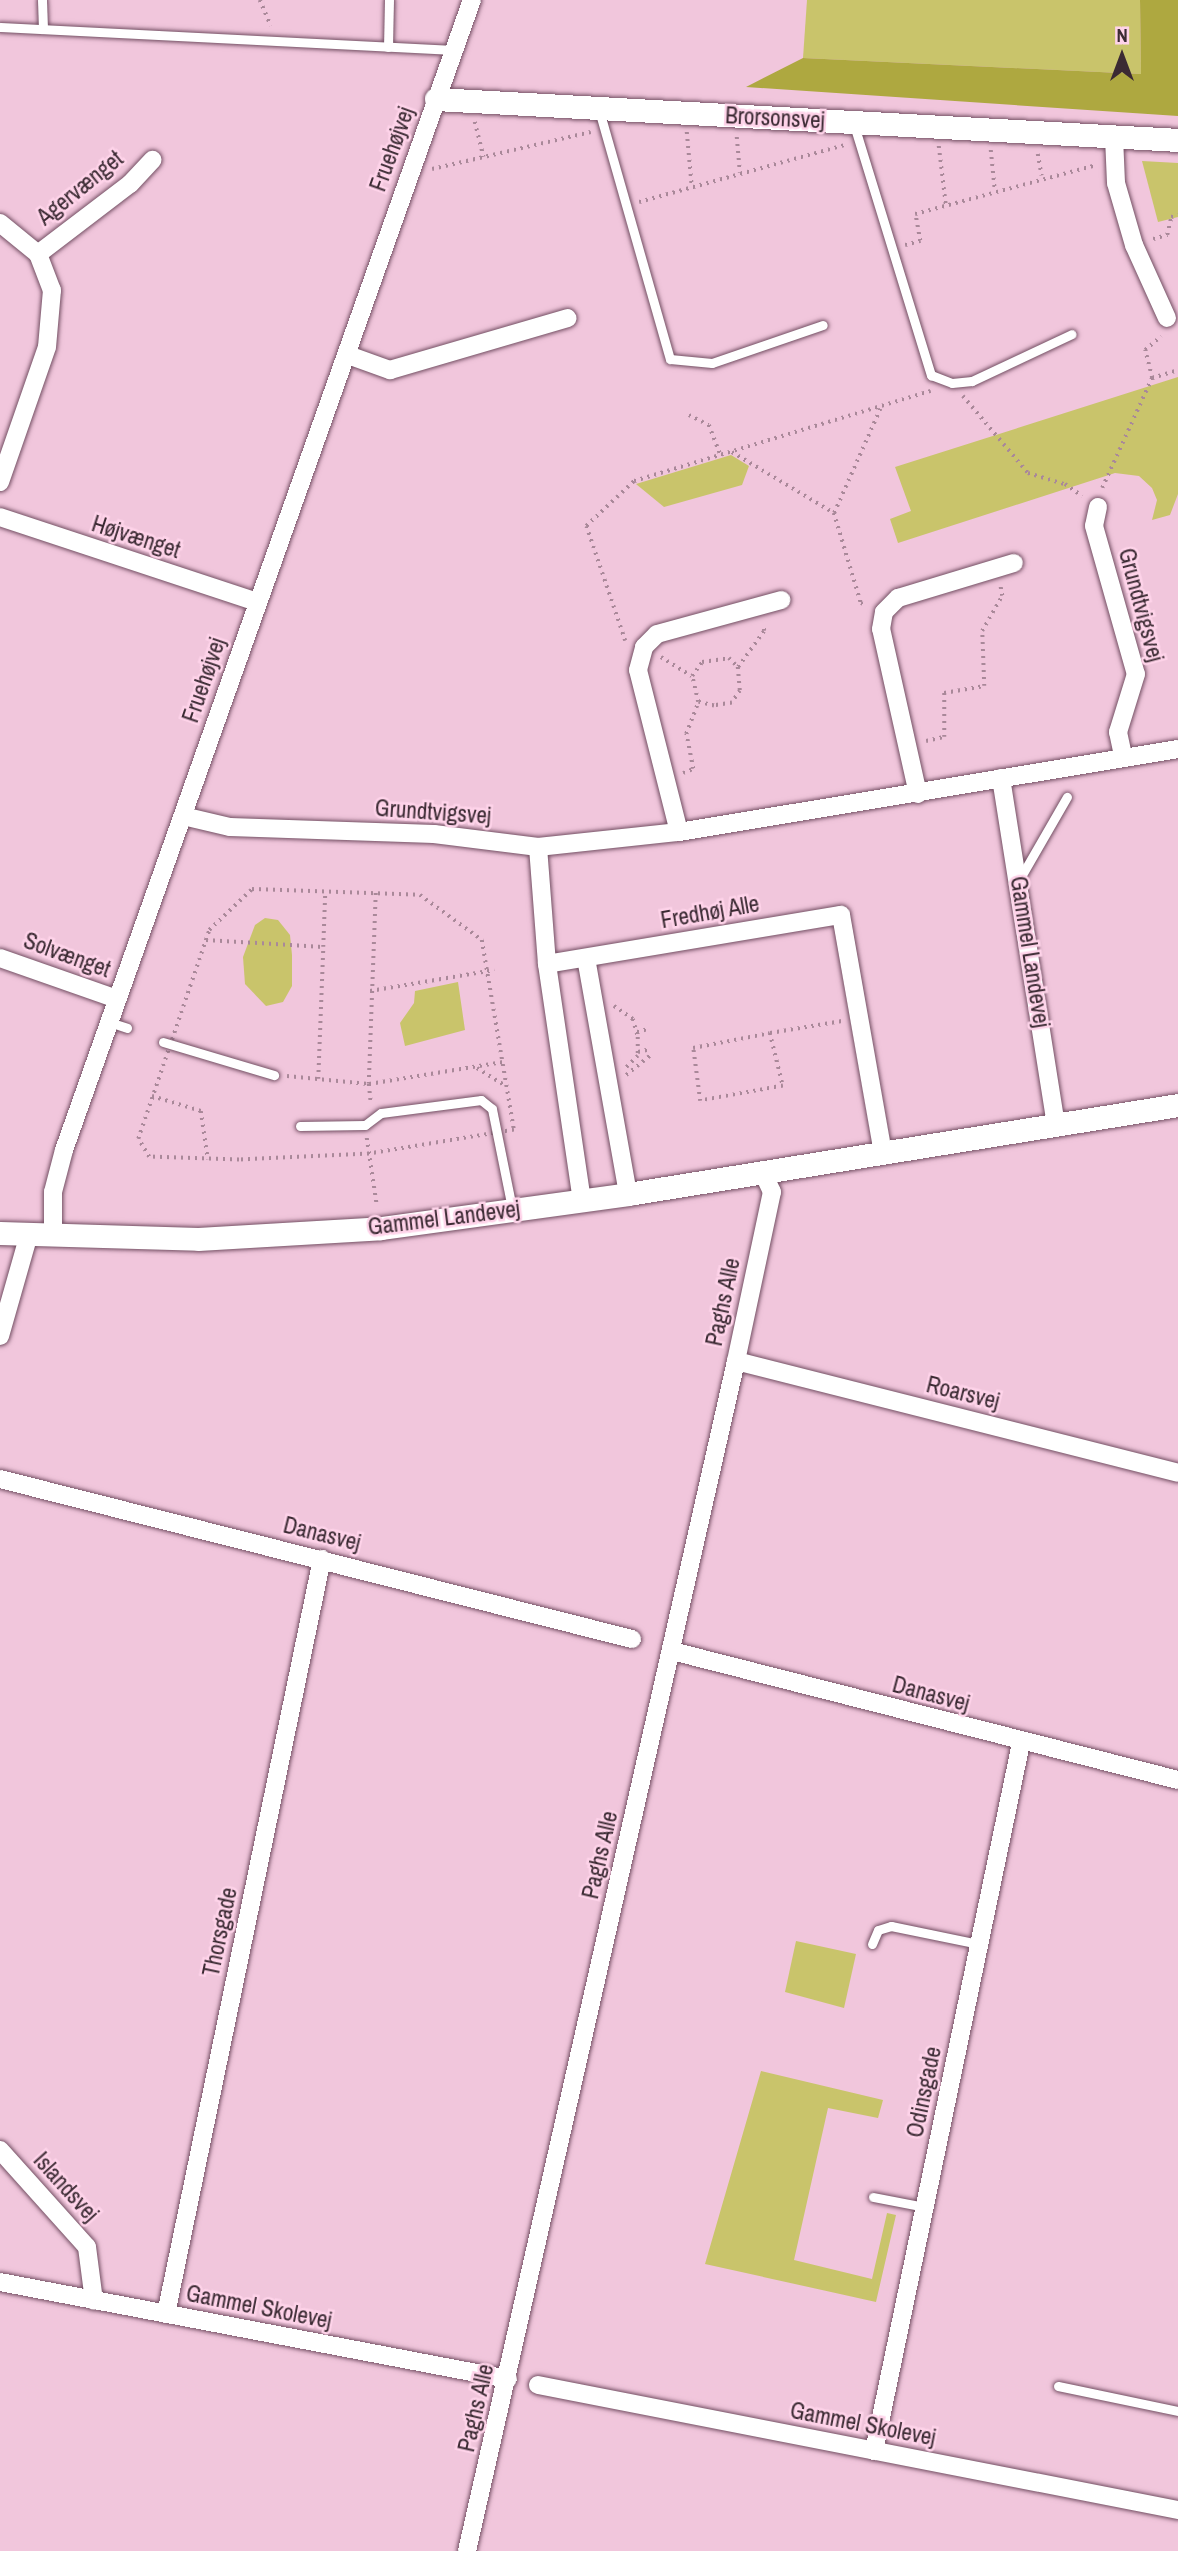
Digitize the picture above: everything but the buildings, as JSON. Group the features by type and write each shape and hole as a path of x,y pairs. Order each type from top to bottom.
{"street":[{"name":"Fruehøjvej","path":"53,1235 57,1172 472,0"},
{"name":"Brorsonsvej","path":"436,99 602,119 684,113 735,116 857,131 936,127 1178,140"},
{"path":"1114,137 1114,162 1134,245 1167,318"},
{"name":"Agervænget","path":"38,254 130,184 152,160"},
{"name":"Agervænget","path":"0,223 38,254 52,290 47,347 0,482"},
{"path":"348,355 390,370 568,318"},
{"name":"Grundtvigsvej","path":"1098,507 1094,526 1136,674 1118,732 1123,756"},
{"name":"Højvænget","path":"0,517 257,602"},
{"path":"918,793 881,629 884,612 898,598 1014,563"},
{"path":"679,832 638,670 644,647 657,634 781,600"},
{"name":"Grundtvigsvej","path":"183,816 230,827 434,834 538,847 679,832 1123,756 1178,749"},
{"name":"Gammel Landevej","path":"1001,778 1056,1126"},
{"path":"538,847 547,964 582,1200"},
{"name":"Fredhøj Alle","path":"547,964 841,915 861,1018"},
{"name":"Solvænget","path":"0,957 117,999"},
{"path":"586,958 628,1194"},
{"path":"861,1018 883,1153"},
{"name":"Gammel Landevej","path":"0,1233 219,1238 381,1228 628,1194 1178,1105"},
{"name":"Paghs Alle","path":"467,2551 736,1361 772,1192 762,1171"},
{"path":"0,1336 29,1234"},
{"name":"Roarsvej","path":"736,1361 1178,1473"},
{"name":"Danasvej","path":"0,1479 632,1639"},
{"name":"Thorsgade","path":"166,2314 322,1559"},
{"name":"Danasvej","path":"672,1651 1021,1743 1178,1780"},
{"name":"Odinsgade","path":"874,2451 1021,1743"},
{"name":"Islandsvej","path":"0,2150 87,2247 94,2301"},
{"name":"Gammel Skolevej","path":"0,2283 508,2379"},
{"name":"Gammel Skolevej","path":"538,2385 1178,2509"}],"lane":[{"path":"42,0 43,29"},
{"path":"388,0 388,47"},
{"path":"0,27 454,50"},
{"path":"602,119 670,359 712,363 823,325"},
{"path":"857,131 931,375 952,383 972,381 1072,334"},
{"path":"1019,880 1067,797"},
{"path":"109,1022 127,1028"},
{"path":"166,1042 274,1076"},
{"path":"300,1126 365,1125 381,1113 481,1100 492,1110 513,1210"},
{"path":"872,1944 878,1930 891,1926 979,1944"},
{"path":"873,2197 925,2207"},
{"path":"1058,2386 1178,2411"}],"path":[{"path":"260,0 278,41"},
{"path":"469,101 484,157"},
{"path":"684,113 692,187"},
{"path":"735,116 740,173"},
{"path":"409,174 484,157 602,119"},
{"path":"936,127 946,205"},
{"path":"989,130 995,190"},
{"path":"626,205 740,173 857,131"},
{"path":"893,248 920,241 915,214 1073,167 1114,162"},
{"path":"1134,245 1167,235 1171,217 1178,215"},
{"path":"668,780 693,769 686,734 698,702 692,676 644,647 621,640 586,526 634,481 880,409 952,383 1028,473 1065,484 1098,507 1104,482 1152,378 1145,350 1160,337 1167,318"},
{"path":"1152,378 1178,370"},
{"path":"880,409 834,513 861,603 884,612"},
{"path":"689,415 709,425 720,454"},
{"path":"732,452 834,513"},
{"path":"907,745 944,737 944,693 984,686 982,631 1002,597 996,569"},
{"path":"738,667 764,631 757,607"},
{"path":"692,676 702,662 714,658 729,658 738,667 740,691 732,703 714,706 698,702"},
{"path":"252,889 376,893 420,895 482,940 514,1130 369,1154 208,1159 149,1157 138,1139 166,1042 209,930 252,889"},
{"path":"318,1079 325,891"},
{"path":"374,1118 369,1084 370,990 376,893"},
{"path":"206,940 323,947"},
{"path":"370,990 494,970"},
{"path":"770,1033 783,1086 700,1101 693,1048 770,1033 861,1018"},
{"path":"637,1032 648,1030"},
{"path":"619,1080 651,1051 638,1052"},
{"path":"274,1076 369,1084 503,1062"},
{"path":"475,1067 506,1086"},
{"path":"152,1096 201,1111 208,1159"},
{"path":"365,1125 381,1228"}],"shaded area":[{"path":"807,0 1140,0 1141,74 803,58"},
{"path":"1140,0 1178,0 1178,116 746,87 803,58 1141,74"},
{"path":"1142,161 1178,163 1178,217 1158,222"},
{"path":"1178,377 1178,494 1170,515 1152,520 1157,500 1152,488 1139,476 1115,473 898,543 890,519 911,511 895,467"},
{"path":"731,455 749,466 742,485 664,507 636,484"},
{"path":"265,918 278,920 290,935 292,955 292,986 283,1002 266,1006 245,984 243,957 255,925"},
{"path":"458,982 465,1030 405,1046 400,1023 414,1003 415,991"},
{"path":"796,1941 856,1954 844,2008 785,1992"},
{"path":"761,2071 883,2100 878,2118 828,2108 794,2260 872,2279 887,2213 896,2215 876,2302 705,2264"}]}
